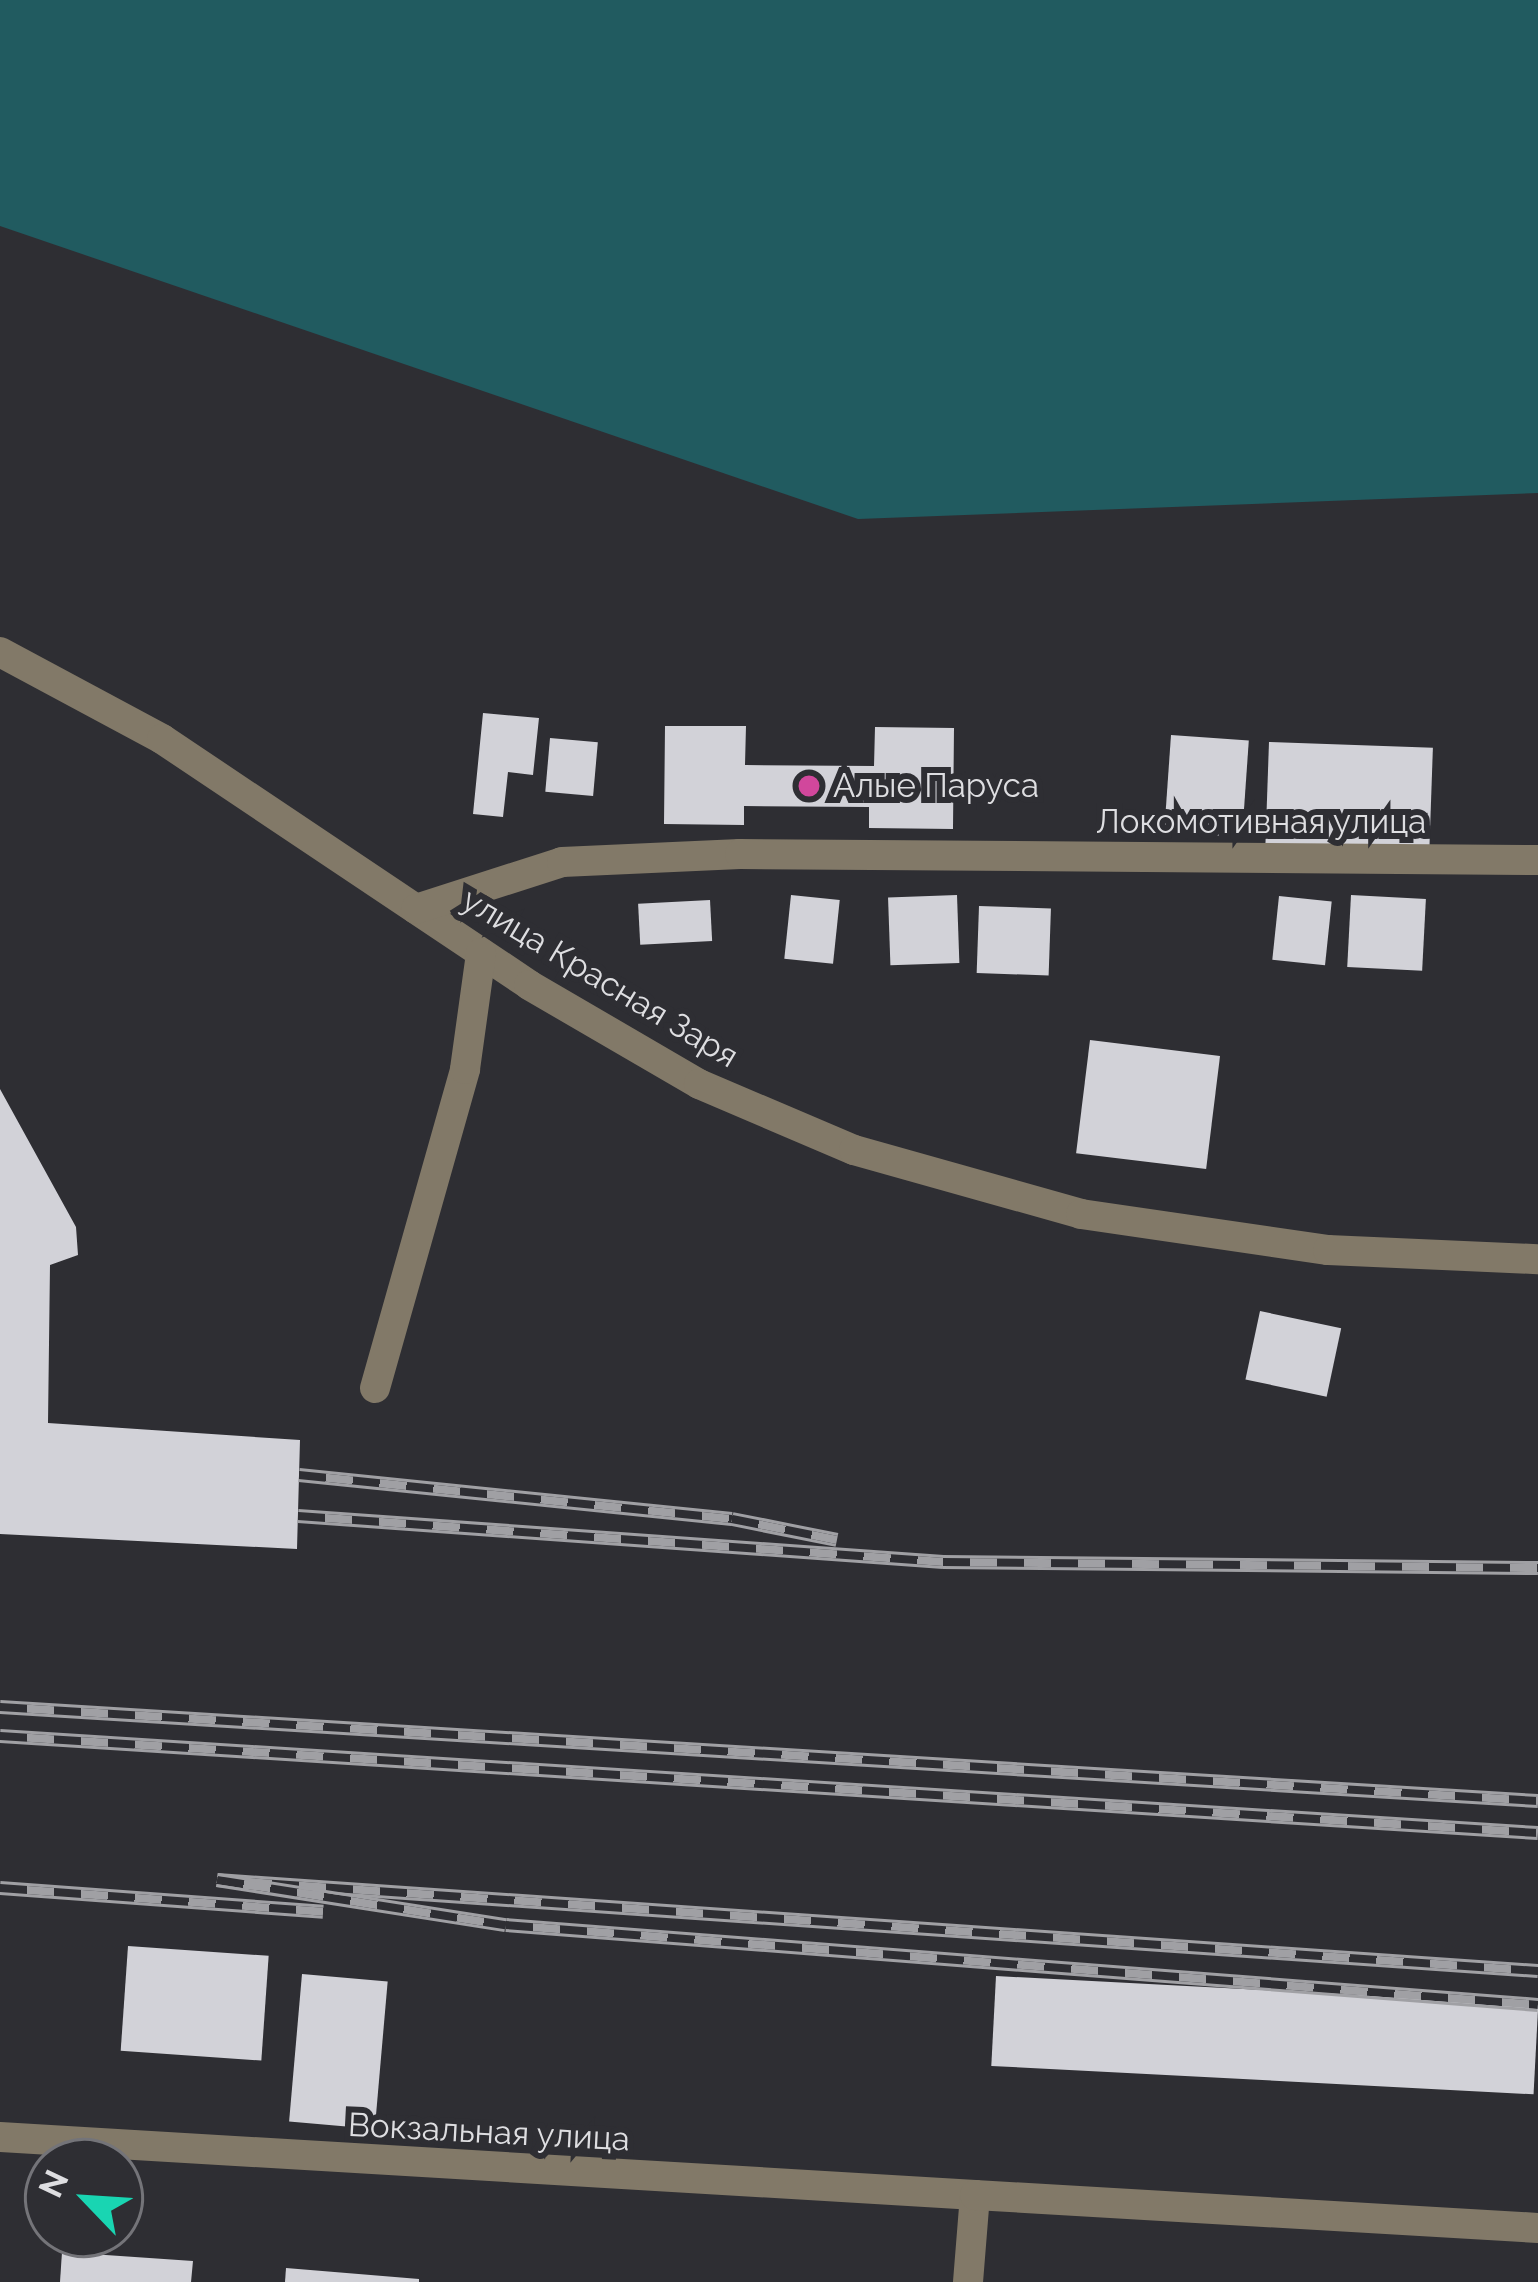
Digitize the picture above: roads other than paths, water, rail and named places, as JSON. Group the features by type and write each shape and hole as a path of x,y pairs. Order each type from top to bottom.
{"street":[{"name":"улица Красная Заря","path":"0,652 162,739 481,953 699,1084 877,1156 1081,1214 1328,1250 1538,1259"},
{"name":"Локомотивная улица","path":"416,910 562,862 696,856 1538,860"},
{"path":"375,1388 465,1069 481,953"},
{"path":"0,2137 0,2147"},
{"name":"Вокзальная улица","path":"0,2137 1538,2228"},
{"path":"968,2282 975,2195"}],"water":[{"path":"0,0 1538,0 1538,493 858,519 0,226"}],"railway":[{"path":"299,1475 732,1519 837,1540"},
{"path":"298,1516 943,1562 1538,1568"},
{"path":"0,1707 1538,1801"},
{"path":"0,1736 1538,1833"},
{"path":"1538,1971 217,1880 506,1925 1538,2005"},
{"path":"0,1888 323,1912"}],"place":[{"name":"Алые Паруса","path":"809,786"}]}
